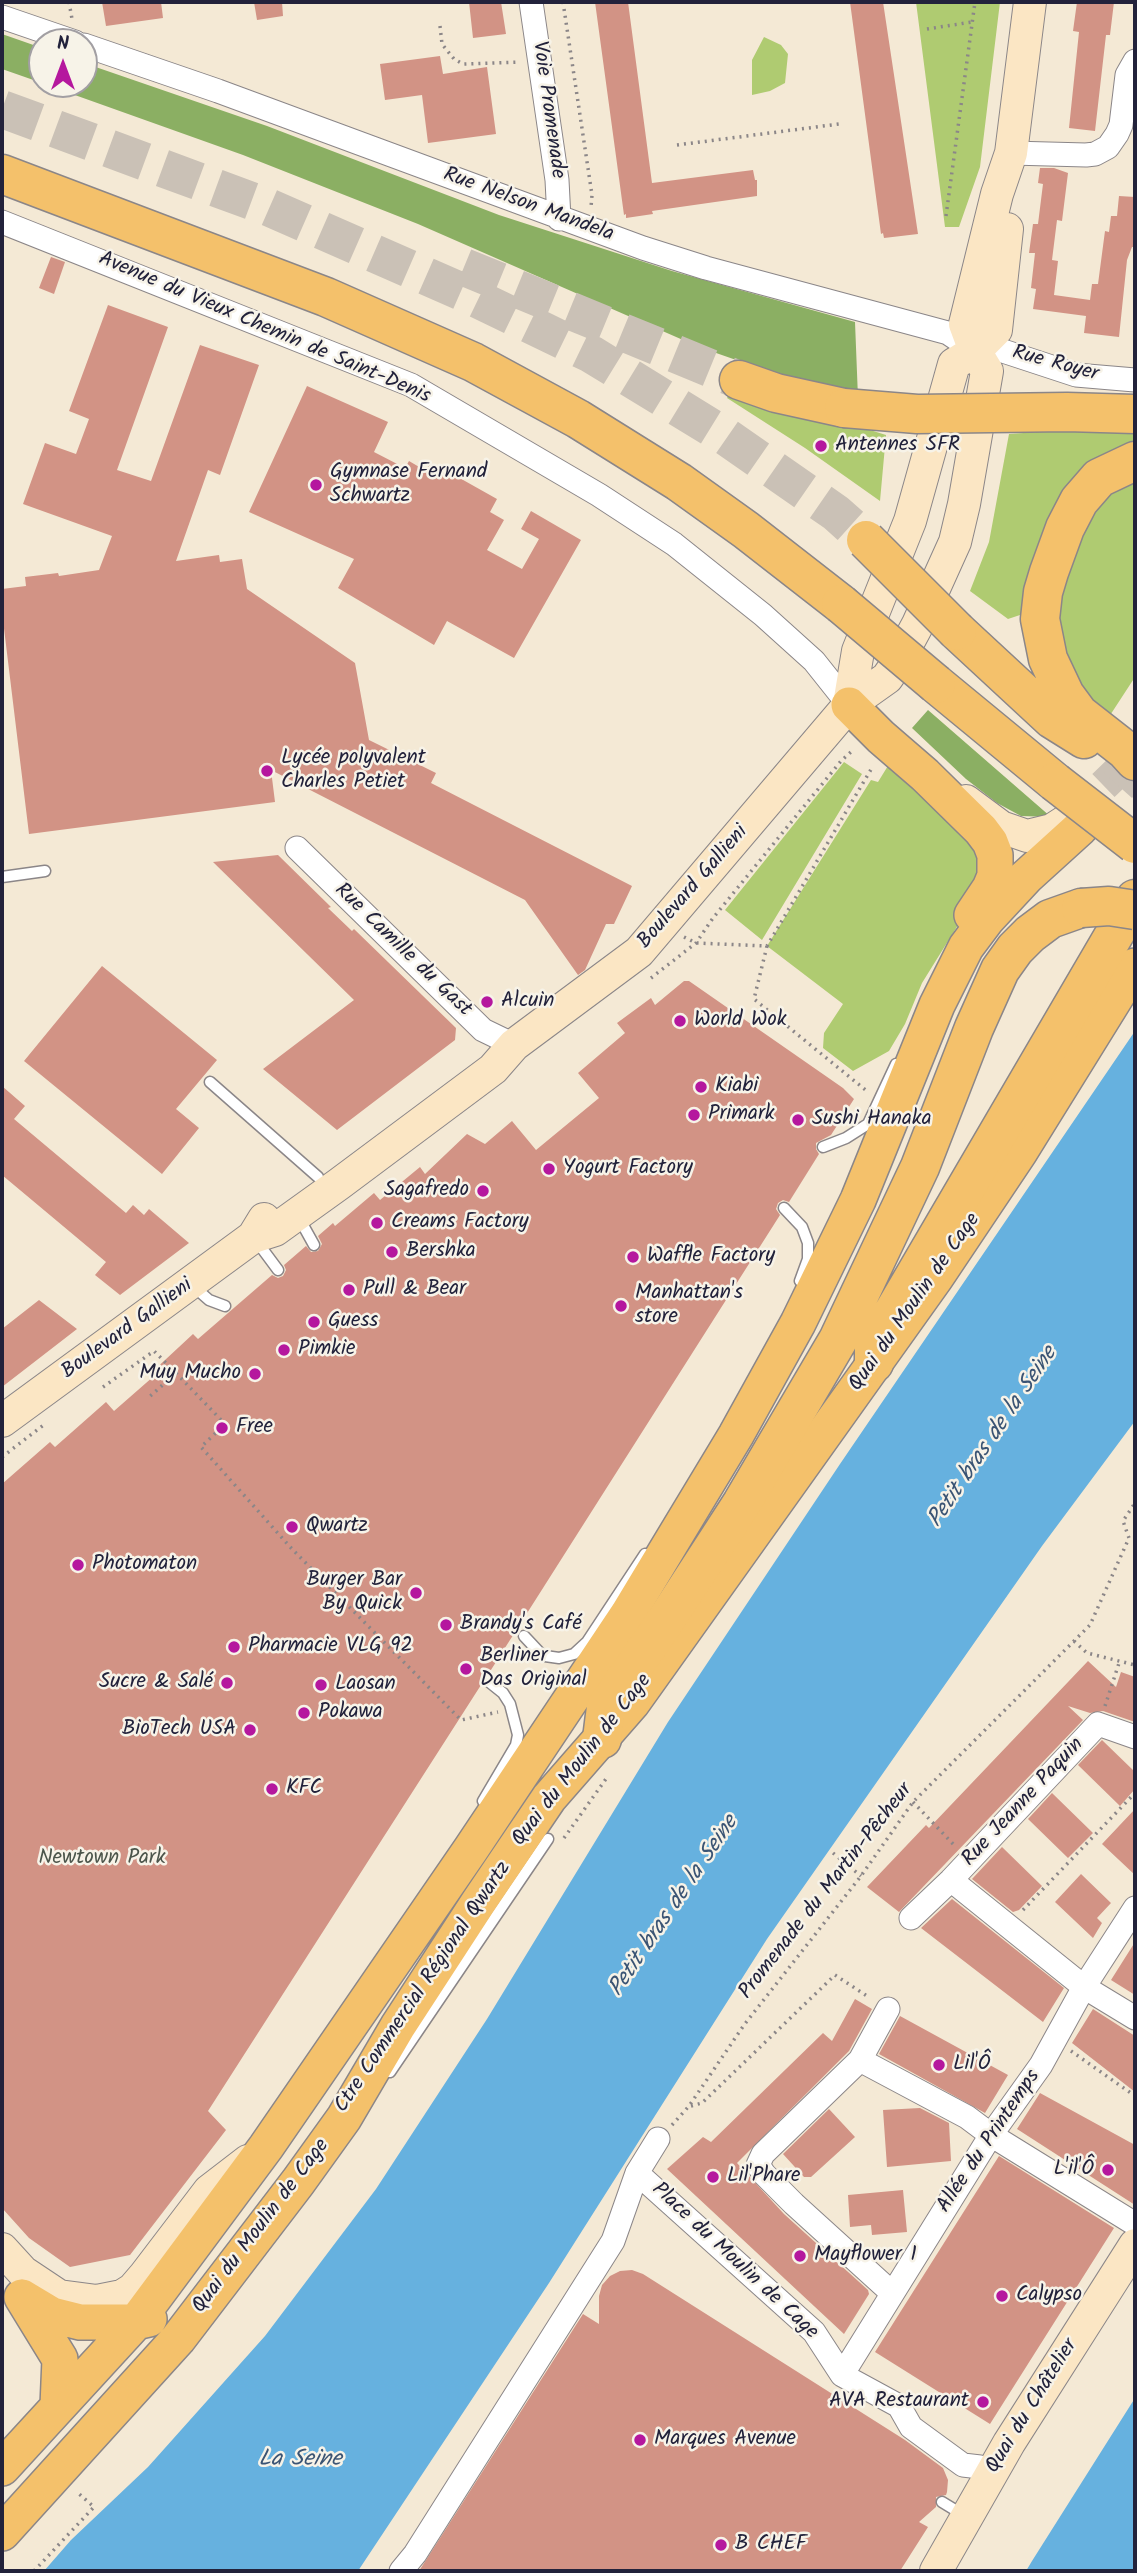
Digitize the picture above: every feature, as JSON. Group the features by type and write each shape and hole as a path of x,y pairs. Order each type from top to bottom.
{"highway":[{"path":"2,174 326,297 473,362 578,419 679,482 746,530 1135,844"},
{"path":"739,380 776,393 844,408 917,414 1135,414"},
{"path":"1135,461 1099,478 1079,501 1065,528 1049,572 1040,619 1048,659 1065,695 1079,714 1135,761"},
{"path":"866,540 957,631 1052,719 1135,774"},
{"path":"874,1363 874,1345 1135,899"},
{"path":"602,1739 606,1707 742,1503 838,1340 920,1167 974,1028 1000,970 1015,949 1050,919 1082,908 1109,906 1135,910"}],"main road":[{"name":"Boulevard Gallieni","path":"253,1237 275,1230 298,1214 493,1069 514,1045 639,952 849,705 887,678 896,665 918,624 955,542 966,495 988,371 975,351 965,324 1011,153 1030,2"},
{"path":"849,705 858,651 910,521 954,364 975,351"},
{"path":"849,705 888,729 975,809 1001,827 1016,834 1036,835 1074,823"},
{"path":"849,705 981,830 995,855 995,876 950,953 926,1031"},
{"path":"926,1031 965,947 1074,823"},
{"name":"Quai du Moulin de Cage","path":"2,2532 178,2339 298,2182 344,2118 398,2026 550,1798 632,1703 874,1363 1019,1153 1135,966"},
{"name":"Quai du Moulin de Cage","path":"2,2468 136,2322 266,2147 440,1895 628,1614 736,1435 798,1324 858,1200 926,1031"},
{"name":"Boulevard Gallieni","path":"2,1422 253,1237 271,1211 480,1059 514,1045"},
{"path":"12,2287 52,2315 80,2322 136,2322 152,2318 177,2302 217,2258 305,2144 377,2037 398,2026"},
{"path":"2,2249 23,2272 59,2296 97,2301 122,2297 145,2275 209,2191 266,2147"},
{"path":"2,2496 170,2329 251,2243"},
{"name":"Quai du Châtelier","path":"936,2571 955,2510 992,2473 1135,2245"},
{"path":"12,2287 60,2359 58,2406"}],"street":[{"name":"Voie Promenade","path":"531,2 557,180 559,219"},
{"path":"2,17 34,28"},
{"name":"Rue Nelson Mandela","path":"98,50 218,91 559,219 706,268 948,333 975,351"},
{"path":"1011,153 1086,155 1095,154 1108,147 1121,125 1127,75 1135,61"},
{"name":"Avenue du Vieux Chemin de Saint-Denis","path":"2,222 411,384 599,495 674,544 763,615 814,661 849,705"},
{"name":"Rue Royer","path":"975,351 1003,351 1076,375 1135,380"},
{"name":"Rue Camille du Gast","path":"297,848 483,1030 514,1045"},
{"name":"Rue Jeanne Paquin","path":"911,1918 970,1861 1098,1724 1135,1737"},
{"name":"Rue Jeanne Paquin","path":"951,1880 1083,1987 1135,2018"},
{"name":"Allée du Printemps","path":"842,2375 991,2135 1041,2065 1083,1987 1135,1908"},
{"path":"888,2009 860,2060 763,2154 758,2165 760,2171 794,2204 892,2293"},
{"path":"860,2060 967,2117 991,2135 1135,2224"},
{"path":"401,2571 415,2554 613,2241 637,2173 658,2139"},
{"name":"Place du Moulin de Cage","path":"637,2173 814,2332 842,2375 899,2406 911,2427 963,2465 980,2467 992,2473"}],"lane":[{"path":"2,877 45,871"},
{"path":"823,1147 846,1138 868,1124 897,1062 926,1031"},
{"path":"210,1082 318,1177"},
{"path":"314,1245 298,1214 302,1201 370,1150 378,1140"},
{"path":"784,1208 802,1227 808,1243 808,1259 795,1290"},
{"path":"253,1237 278,1270"},
{"path":"191,1284 209,1300 225,1306"},
{"path":"678,1507 736,1435 766,1353"},
{"path":"524,1636 545,1656 559,1658 574,1654 587,1642 655,1539"},
{"path":"478,1811 516,1745 519,1735 512,1709 503,1693 488,1681"},
{"name":"Ctre Commercial Régional Qwartz","path":"383,2082 548,1839"},
{"path":"440,1895 460,1845"},
{"path":"298,2182 329,2163"}],"path":[{"path":"559,219 589,218 592,202 563,2"},
{"path":"946,216 975,2"},
{"path":"927,29 972,22"},
{"path":"440,26 442,44 449,55 463,64 508,64 524,61"},
{"path":"677,145 839,124"},
{"path":"872,1096 754,999 767,946 877,758"},
{"path":"696,943 767,946"},
{"path":"103,1387 154,1351 225,1424 201,1447 292,1549 456,1715 461,1720 512,1709"},
{"path":"147,1399 176,1373"},
{"name":"Promenade du Martin-Pêcheur","path":"658,2139 689,2106 744,2025 861,1876 913,1802 1090,1625 1129,1538 1123,1521 1135,1503"},
{"path":"1074,1641 1087,1653 1135,1665"},
{"path":"1098,1724 1120,1660"},
{"path":"1008,1926 1135,1793"},
{"path":"913,1802 970,1861"},
{"path":"833,1853 861,1876"},
{"path":"689,2106 702,2103 835,1975 888,2009"},
{"path":"1055,2040 1135,2096"},
{"path":"34,2571 94,2507 75,2490"}],"green space":[{"path":"916,2 1000,2 980,167 959,227 945,227"},
{"path":"2,34 28,43 28,78 2,69"},
{"path":"764,37 781,45 788,54 785,83 770,91 752,95 752,60"},
{"path":"98,68 267,126 499,215 672,271 855,322 858,398 699,347 418,224 243,155 83,98 98,98"},
{"path":"732,387 886,435 880,501 727,398"},
{"path":"1124,426 1135,428 1135,449 1050,543 1020,615 1008,619 970,591 989,542 1009,434"},
{"path":"1135,473 1135,677 1105,723 1057,647 1057,609 1086,523 1107,490"},
{"path":"928,710 1051,817 1021,816 997,803 966,779 912,728"},
{"path":"894,756 898,776 987,854 963,917 922,983 905,1024 889,1051 853,1071 823,1048 824,1033 843,1004 767,946 871,780 878,782"},
{"path":"844,762 862,774 762,940 725,910"}],"water":[{"name":"La Seine","path":"1135,1031 1135,1421 1042,1546 767,1939 549,2283 358,2571 44,2571 71,2540 148,2467 265,2336 376,2189 487,2019 668,1722"},
{"path":"1135,2398 1135,2571 1026,2571 1032,2561"}],"building":[{"path":"102,2 161,2 163,18 106,26"},
{"path":"254,2 282,2 283,16 257,20"},
{"path":"469,2 501,2 506,34 473,38"},
{"path":"595,2 628,2 652,183 753,170 757,180 757,196 652,211 653,214 626,218"},
{"path":"850,2 883,2 918,234 884,238 883,233 881,234"},
{"path":"1077,2 1114,2 1110,35 1106,35 1095,131 1069,128 1079,32 1073,31"},
{"path":"440,56 443,74 487,67 496,134 428,143 422,95 385,100 380,64"},
{"path":"1040,168 1054,168 1068,173 1062,221 1057,220 1052,260 1058,261 1054,295 1090,300 1092,284 1098,284 1105,231 1109,232 1111,216 1117,216 1119,196 1135,197 1134,247 1127,260 1119,337 1084,333 1086,316 1033,309 1036,289 1031,288 1035,253 1029,253 1033,224 1038,224 1043,184 1038,183"},
{"path":"51,257 65,262 54,294 39,288"},
{"name":"Lycée polyvalent Charles Petiet","path":"108,305 168,327 117,470 151,481 200,345 259,365 220,475 208,470 176,561 219,555 220,562 242,559 247,589 355,663 369,740 436,773 431,783 632,886 614,924 606,924 585,970 578,975 525,900 271,770 275,802 29,834 2,612 2,589 26,586 25,577 58,573 59,576 99,570 112,536 23,504 45,443 76,454 89,419 69,411"},
{"path":"307,386 388,422 374,452 405,468 409,461 426,471 430,464 440,467 497,499 490,512 504,520 487,550 522,569 539,539 521,529 531,511 581,540 514,658 447,621 434,645 338,588 354,559 249,512"},
{"path":"278,855 331,907 328,908 352,931 354,929 456,1028 455,1040 337,1130 263,1069 354,1000 213,862"},
{"path":"102,966 217,1060 176,1109 199,1128 162,1174 24,1061"},
{"name":"Qwartz","path":"684,981 689,981 843,1088 854,1099 831,1135 816,1143 819,1154 789,1202 783,1200 778,1203 776,1209 780,1215 489,1673 481,1677 481,1685 208,2111 226,2130 130,2255 70,2267 29,2238 2,2208 2,1484 50,1442 55,1447 106,1402 114,1411 154,1376 151,1373 193,1334 198,1339 272,1275 278,1278 283,1276 286,1270 284,1265 306,1246 311,1252 318,1251 322,1244 318,1236 333,1223 335,1226 374,1193 380,1200 420,1167 425,1174 467,1134 485,1144 512,1121 536,1150 599,1098 578,1073 625,1033 617,1023 651,998 655,1005"},
{"path":"2,1086 25,1106 14,1119 126,1213 133,1205 144,1215 149,1209 189,1243 120,1295 95,1275 106,1262 2,1175"},
{"path":"39,1300 77,1329 2,1387 2,1329"},
{"path":"1088,1661 1116,1687 1121,1672 1135,1677 1135,1722 1103,1711 1090,1713 1068,1706 1083,1720 899,1912 867,1887 926,1825 929,1828"},
{"path":"1102,1740 1135,1772 1135,1789 1120,1806 1078,1765"},
{"path":"1052,1793 1093,1833 1068,1858 1028,1819"},
{"path":"1135,1809 1135,1875 1102,1844"},
{"path":"1002,1847 1042,1886 1019,1910 1013,1912 972,1879"},
{"path":"1081,1874 1111,1903 1097,1918 1102,1923 1093,1938 1055,1902"},
{"path":"952,1899 1064,1988 1043,2022 921,1928"},
{"path":"1135,1942 1135,1995 1111,1980"},
{"path":"855,1999 872,2009 849,2051 737,2163 784,2214 868,2290 869,2294 844,2334 667,2169 703,2137 711,2142 823,2033 832,2041"},
{"path":"1093,2009 1135,2036 1135,2092 1072,2043"},
{"name":"Lil'Ô","path":"900,2016 1008,2075 985,2113 879,2054"},
{"name":"L'il'Ô","path":"1040,2093 1135,2145 1135,2205 1017,2129"},
{"path":"920,2108 949,2123 951,2161 887,2167 883,2110"},
{"path":"829,2109 855,2137 811,2177 804,2177 783,2154"},
{"name":"Calypso","path":"999,2156 1114,2228 990,2424 875,2352"},
{"path":"903,2190 907,2232 872,2235 871,2225 850,2227 848,2195"},
{"name":"Marques Avenue","path":"632,2270 643,2274 905,2440 943,2468 948,2480 946,2495 936,2497 936,2507 919,2522 928,2527 900,2571 419,2571 583,2314 599,2324 599,2296 602,2285 610,2276 620,2271"}],"tunnel":[{"path":"2,109 268,207 467,294 591,354 725,436 836,513 866,540"},
{"path":"464,267 739,380"},
{"path":"1069,819 1135,755"},
{"path":"1080,828 1135,766"}],"place":[{"name":"Antennes SFR","path":"821,446"},
{"name":"Gymnase Fernand Schwartz","path":"316,485"},
{"name":"Lycée polyvalent Charles Petiet","path":"267,771"},
{"name":"Alcuin","path":"487,1002"},
{"name":"World Wok","path":"680,1021"},
{"name":"Kiabi","path":"701,1087"},
{"name":"Primark","path":"694,1115"},
{"name":"Sushi Hanaka","path":"798,1120"},
{"name":"Yogurt Factory","path":"549,1169"},
{"name":"Sagafredo","path":"483,1191"},
{"name":"Creams Factory","path":"377,1223"},
{"name":"Bershka","path":"392,1252"},
{"name":"Waffle Factory","path":"633,1257"},
{"name":"Pull & Bear","path":"349,1290"},
{"name":"Manhattan's store","path":"621,1306"},
{"name":"Guess","path":"314,1322"},
{"name":"Pimkie","path":"284,1350"},
{"name":"Muy Mucho","path":"255,1374"},
{"name":"Free","path":"222,1428"},
{"name":"Qwartz","path":"292,1527"},
{"name":"Photomaton","path":"78,1565"},
{"name":"Burger Bar By Quick","path":"416,1593"},
{"name":"Brandy's Café","path":"446,1625"},
{"name":"Pharmacie VLG 92","path":"234,1647"},
{"name":"Berliner Das Original","path":"466,1669"},
{"name":"Sucre & Salé","path":"227,1683"},
{"name":"Laosan","path":"321,1685"},
{"name":"Pokawa","path":"304,1713"},
{"name":"BioTech USA","path":"250,1730"},
{"name":"KFC","path":"272,1789"},
{"name":"Lil'Ô","path":"939,2065"},
{"name":"L'il'Ô","path":"1108,2170"},
{"name":"Lil'Phare","path":"713,2177"},
{"name":"Mayflower 1","path":"800,2256"},
{"name":"Calypso","path":"1002,2296"},
{"name":"AVA Restaurant","path":"983,2402"},
{"name":"Marques Avenue","path":"640,2440"},
{"name":"B CHEF","path":"721,2545"}],"water label":[{"name":"Petit bras de la Seine","path":"994,1438"},
{"name":"Petit bras de la Seine","path":"675,1907"}],"park label":[{"name":"Newtown Park","path":"102,1859"}]}
